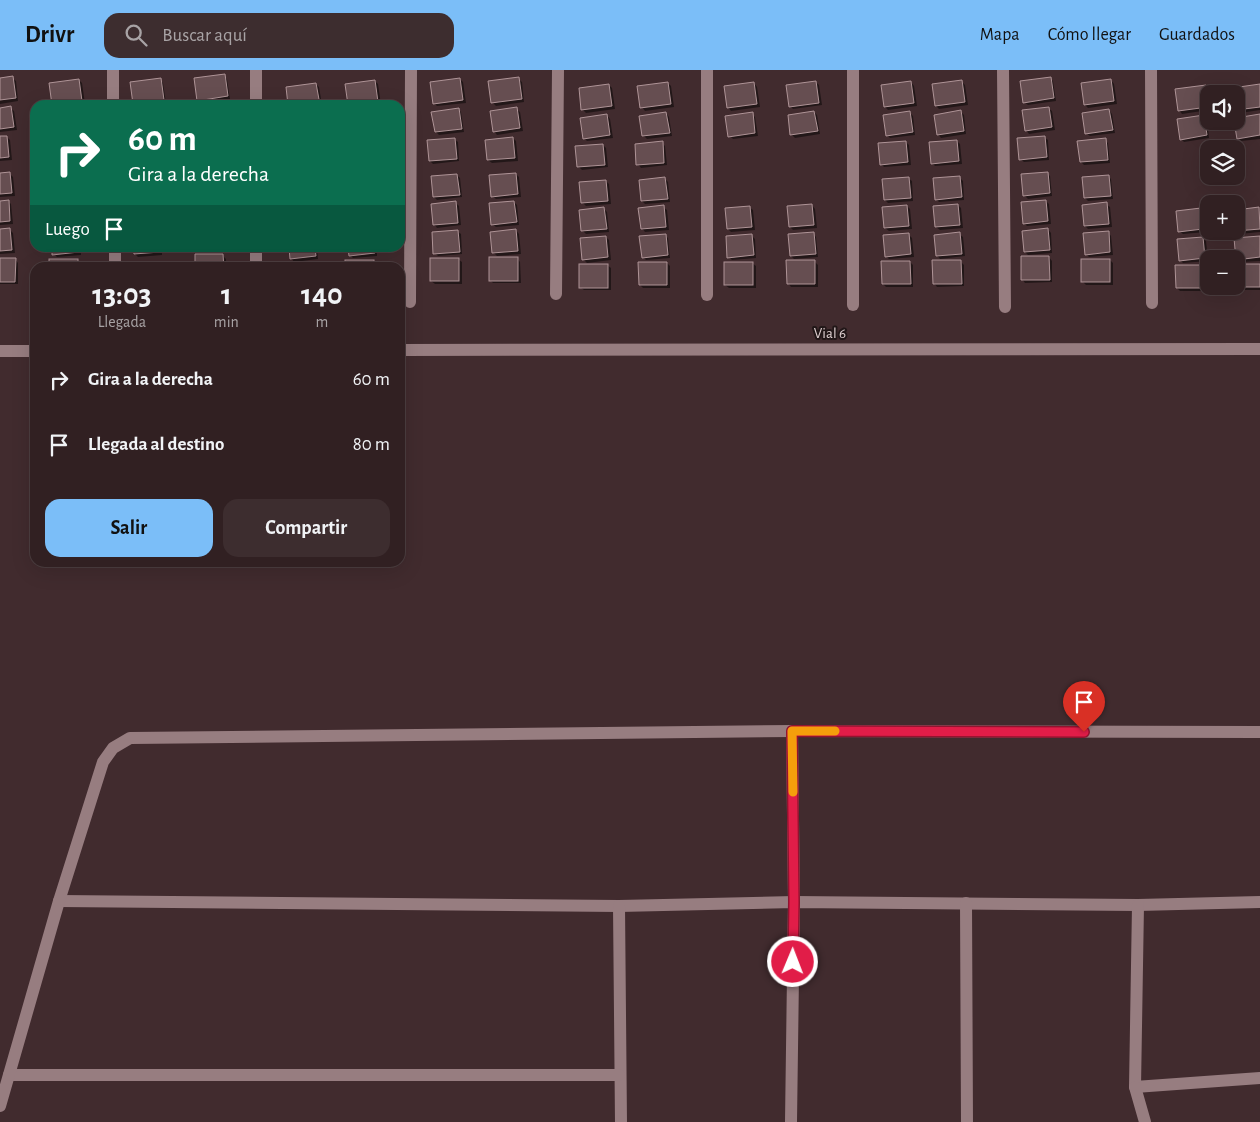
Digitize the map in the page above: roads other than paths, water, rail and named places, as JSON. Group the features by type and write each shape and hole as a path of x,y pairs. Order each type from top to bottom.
{"street":[{"path":"113,70 113,100"},
{"path":"256,70 256,100"},
{"path":"410,302 411,70"},
{"path":"556,294 558,70"},
{"path":"707,70 708,295"},
{"path":"852,305 853,70"},
{"path":"1003,70 1005,307"},
{"path":"1151,70 1152,303"},
{"name":"Vial 6","path":"405,350 1260,349"},
{"path":"0,351 30,351"},
{"path":"0,1106 59,901 103,762 113,748 130,738 792,731 1260,732"},
{"path":"791,1122 794,902 792,731"},
{"path":"59,901 619,906 794,902 1138,905 1260,902"},
{"path":"966,903 967,1122"},
{"path":"1138,905 1135,1087 1144,1122"},
{"path":"619,906 619,1075 621,1122"},
{"path":"9,1075 619,1075"},
{"path":"1135,1087 1260,1078"}]}
